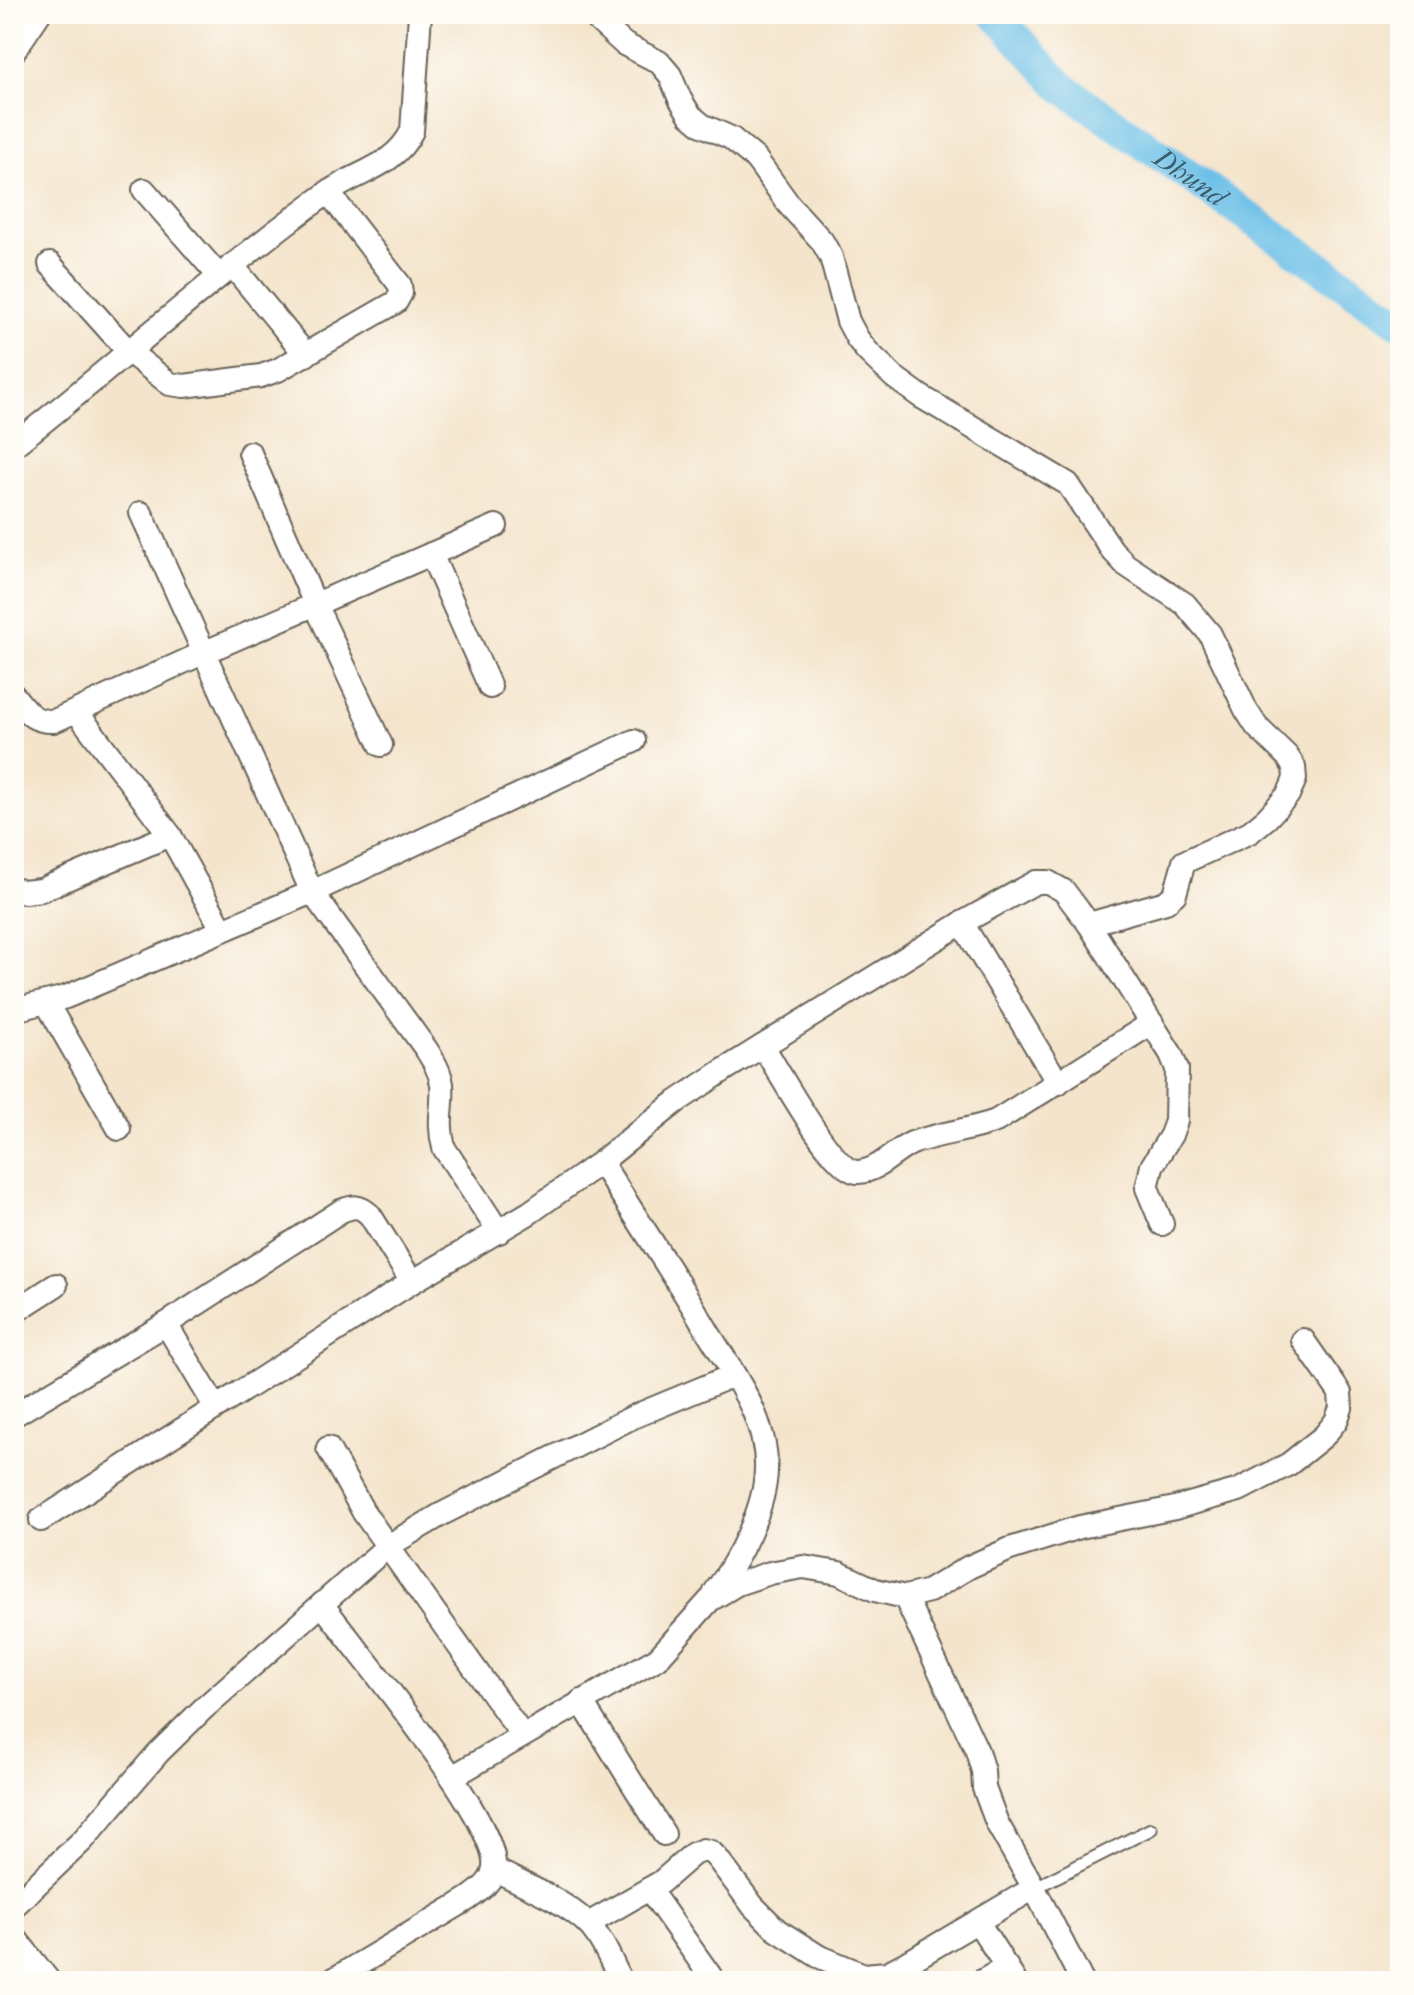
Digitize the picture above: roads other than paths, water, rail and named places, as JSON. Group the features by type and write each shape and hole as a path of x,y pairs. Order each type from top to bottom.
{"street":[{"path":"14,51 39,14"},
{"path":"18,433 128,351 328,192 393,158 412,131 420,14"},
{"path":"591,14 624,44 659,62 670,75 690,115 702,125 731,138 756,159 790,206 822,241 831,257 848,321 867,351 920,396 1068,484 1119,557 1185,604 1210,634 1257,727 1294,767 1295,779 1288,795 1267,818 1250,832 1184,862 1175,894 1166,902 1089,924"},
{"path":"144,190 306,355"},
{"path":"50,264 128,351 160,379 184,386 261,376 306,355 396,302 401,293 400,285 328,192"},
{"path":"250,453 315,604 381,745"},
{"path":"141,513 312,892 438,1068 442,1085 440,1132 444,1148 499,1232"},
{"path":"14,696 29,714 41,721 54,721 496,526"},
{"path":"431,554 490,687"},
{"path":"77,712 170,835 222,929"},
{"path":"14,1010 66,997 312,892 634,741"},
{"path":"14,889 24,892 41,890 170,835"},
{"path":"41,1520 412,1282 499,1232 601,1162 676,1102 1026,885 1048,882 1064,891 1089,924 1171,1054 1177,1069 1176,1121 1148,1178 1150,1199 1162,1224"},
{"path":"962,923 1058,1083"},
{"path":"46,1002 119,1129"},
{"path":"763,1046 826,1148 842,1165 855,1172 871,1169 911,1144 996,1121 1152,1023"},
{"path":"452,1777 658,1658 710,1600 729,1573 761,1506 766,1469 761,1430 734,1375 674,1274 601,1162"},
{"path":"14,1415 353,1206 362,1207 370,1215 412,1282"},
{"path":"14,1312 56,1285"},
{"path":"166,1324 215,1406"},
{"path":"710,1600 737,1584 770,1573 803,1567 839,1573 875,1590 905,1597 929,1591 969,1567 1010,1549 1080,1527 1175,1508 1239,1490 1289,1464 1324,1436 1336,1421 1341,1408 1340,1393 1303,1340"},
{"path":"14,1906 83,1840 158,1753 204,1708 388,1546 442,1514 635,1416 734,1375"},
{"path":"328,1448 364,1513 522,1735"},
{"path":"905,1597 977,1751 984,1788 997,1823 1082,1981"},
{"path":"322,1604 452,1777 486,1832 493,1850 494,1869 487,1884 468,1899 331,1981"},
{"path":"581,1701 664,1834"},
{"path":"588,1924 649,1889 693,1854 703,1850 711,1852 753,1906 777,1930 798,1944 845,1969 864,1975 903,1974 1034,1888"},
{"path":"494,1869 561,1902 588,1924 621,1981"},
{"path":"649,1889 714,1981"},
{"path":"978,1922 1011,1974 982,1981"},
{"path":"14,1943 44,1981"}],"lane":[{"path":"1034,1888 1151,1829"}],"waterway":[{"name":"Dhund","path":"995,14 1062,87 1400,323"}]}
